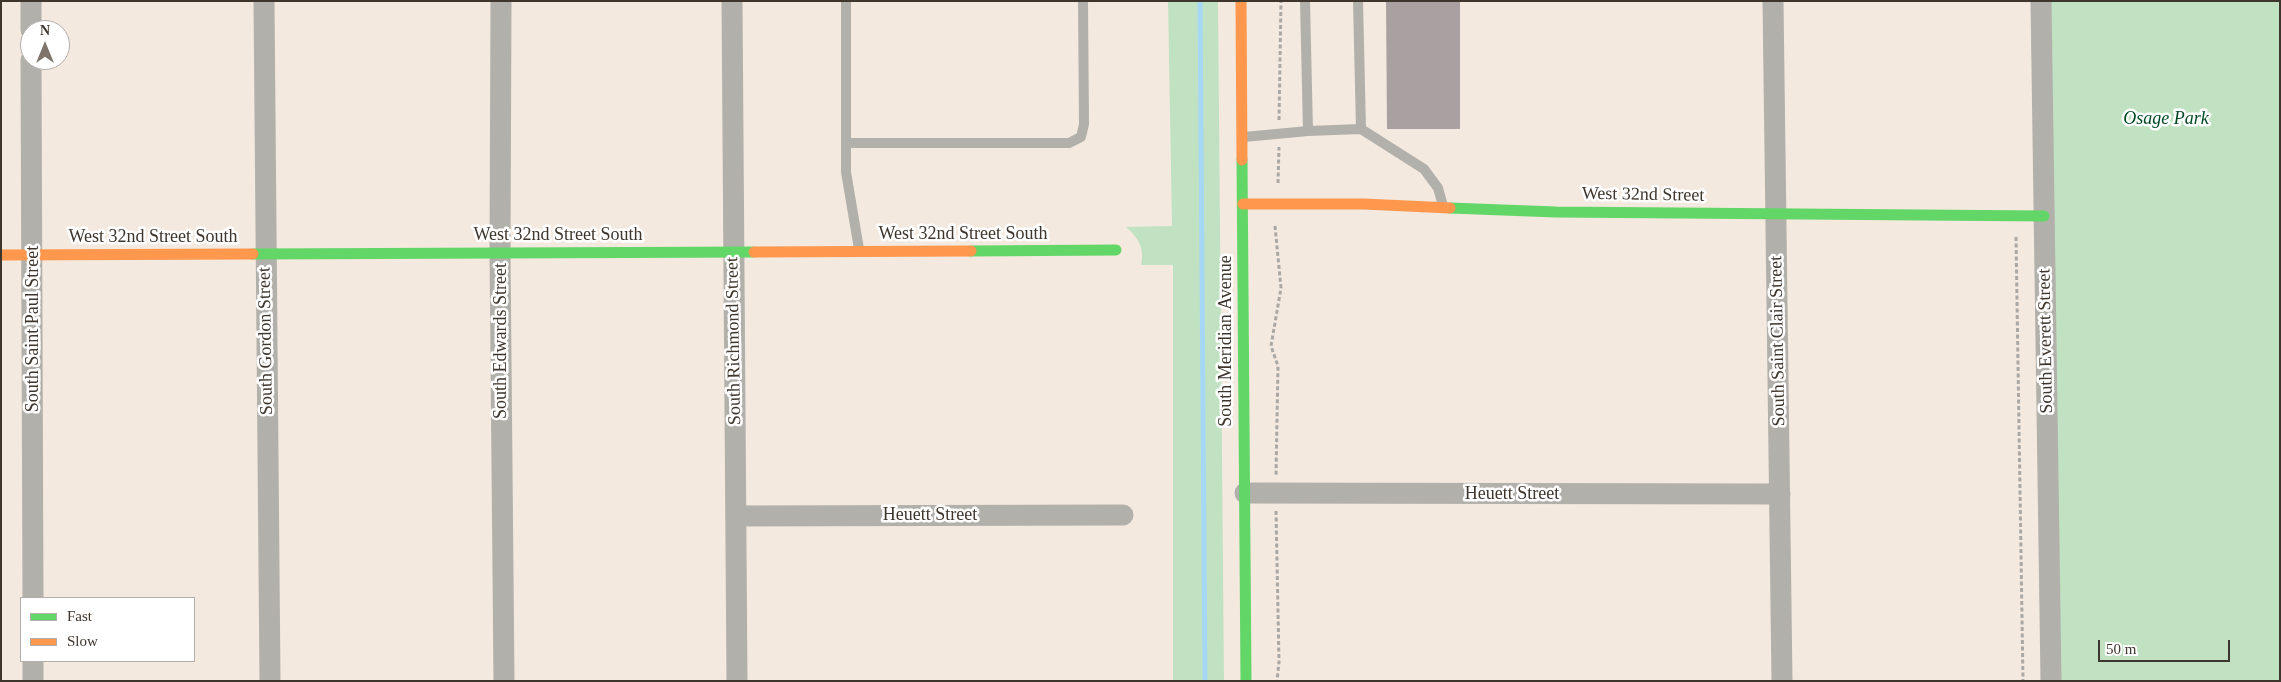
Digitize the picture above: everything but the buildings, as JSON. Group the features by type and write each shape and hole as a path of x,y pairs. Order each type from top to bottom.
{"street":[{"path":"31,1 31,20"},
{"name":"South Gordon Street","path":"264,1 270,681"},
{"name":"South Edwards Street","path":"501,1 500,253 504,681"},
{"name":"South Richmond Street","path":"732,1 737,681"},
{"name":"South Meridian Avenue","path":"1241,1 1246,681"},
{"name":"South Saint Clair Street","path":"1773,1 1782,681"},
{"name":"South Everett Street","path":"2041,1 2051,681"},
{"name":"South Saint Paul Street","path":"31,70 33,597"},
{"name":"West 32nd Street","path":"1243,204 1444,207 1556,212 2044,216"},
{"name":"West 32nd Street South","path":"1,255 1116,250"},
{"name":"Heuett Street","path":"1245,493 1780,494"},
{"name":"Heuett Street","path":"736,516 1123,515"},
{"path":"33,662 33,681"}],"lane":[{"path":"846,1 846,172 859,252"},
{"path":"847,143 1069,143 1081,136 1084,124 1083,1"},
{"path":"1305,1 1308,131"},
{"path":"1358,1 1361,129"},
{"path":"1242,137 1308,131 1361,129 1424,169 1438,188 1444,207"}],"path":[{"path":"1277,681 1279,662 1276,493 1278,366 1271,346 1281,288 1275,227 1279,134 1281,1"},
{"path":"2016,231 2023,681"}],"green space":[{"path":"1168,1 1218,1 1224,681 1173,681 1173,265 1141,265 1142,254 1140,244 1126,227 1172,226"},
{"name":"Osage Park","path":"2051,1 2280,1 2280,681 2057,681"}],"waterway":[{"path":"1200,1 1205,681"}],"traffic: fast":[{"path":"1242,160 1246,681"},
{"path":"1450,208 1556,212 2044,216"},
{"path":"971,251 1116,250"},
{"path":"253,254 754,252"}],"traffic: slow":[{"path":"1241,1 1242,160"},
{"path":"1243,204 1364,204 1450,208"},
{"path":"754,252 971,251"},
{"path":"1,255 253,254"}]}
